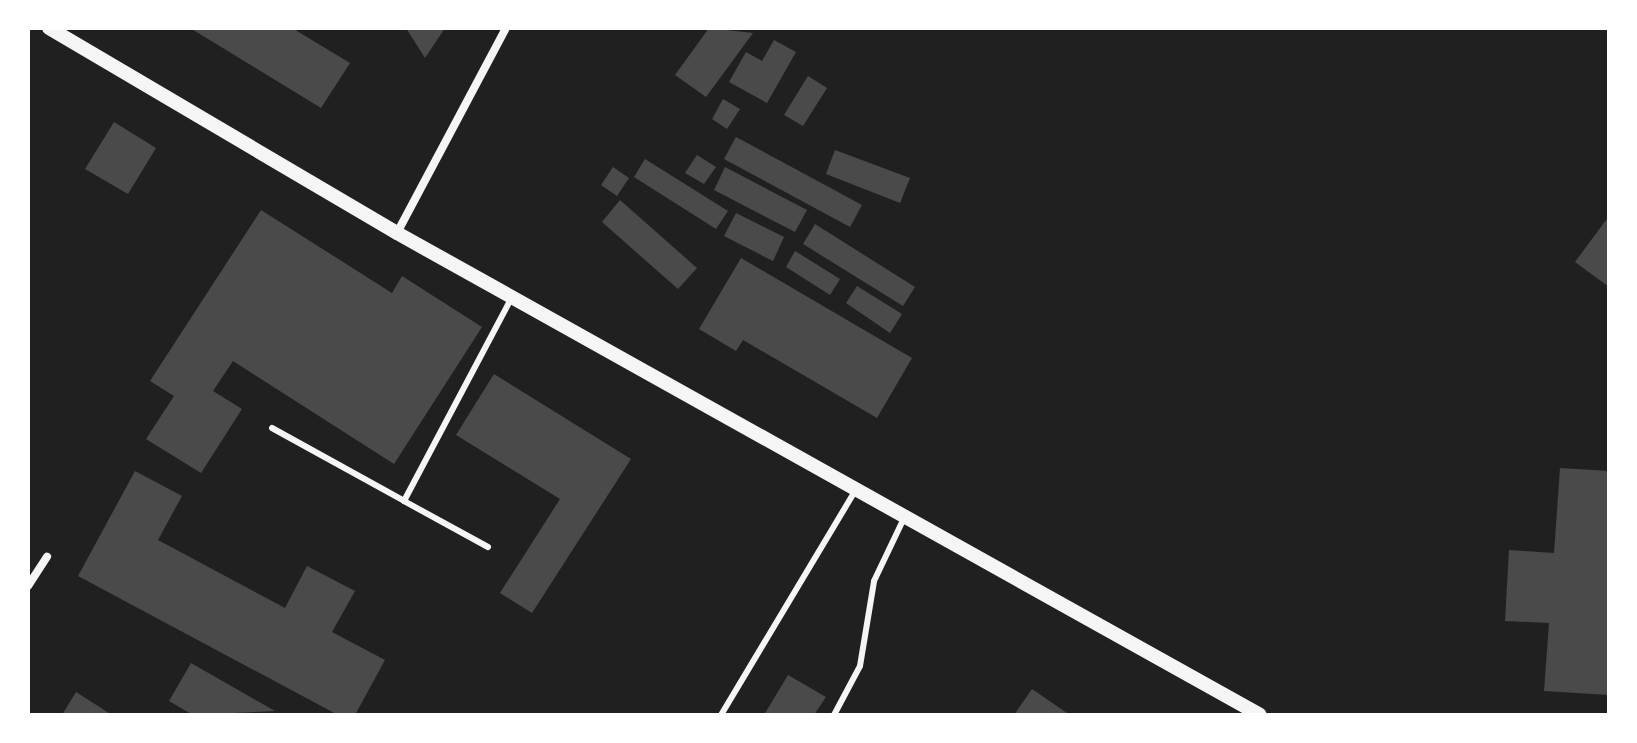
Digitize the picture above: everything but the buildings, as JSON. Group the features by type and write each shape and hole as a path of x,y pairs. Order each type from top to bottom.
{"street":[{"path":"49,28 397,233 1260,715"},
{"path":"397,233 506,28"},
{"path":"28,586 47,557"}],"lane":[{"path":"404,501 512,297"},
{"path":"272,428 488,547"},
{"path":"721,715 856,489"},
{"path":"834,715 860,666 874,581 905,516"}],"shaded area":[{"path":"28,28 1609,28 1609,715 28,715"}]}
